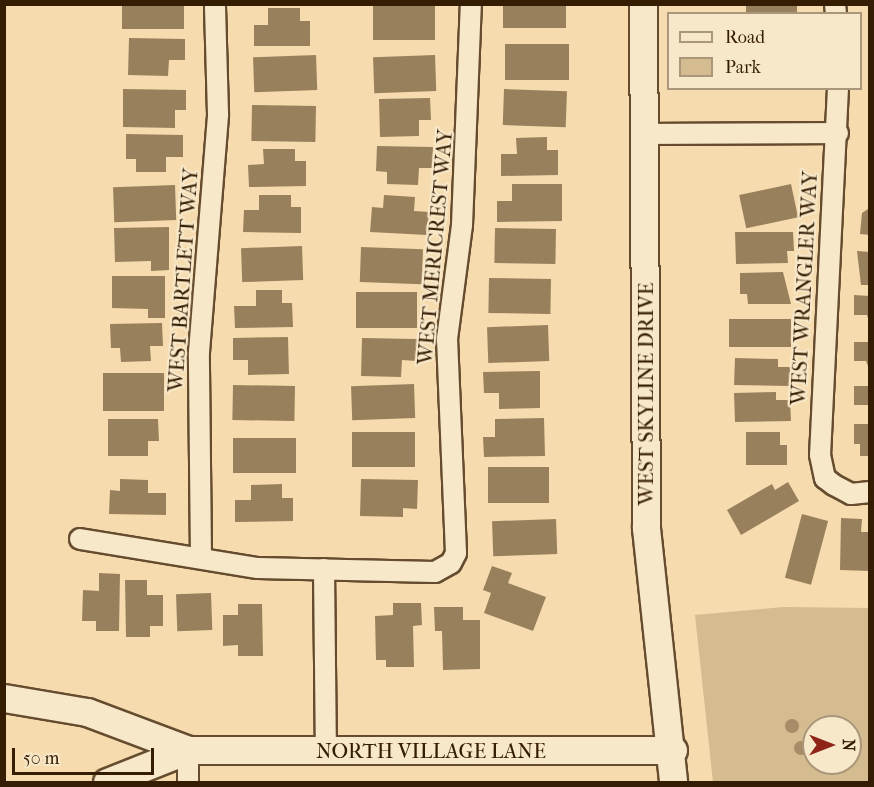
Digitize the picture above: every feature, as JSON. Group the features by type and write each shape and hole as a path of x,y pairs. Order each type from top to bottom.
{"street":[{"name":"WEST BARTLETT WAY","path":"201,558 200,352 218,114 215,4"},
{"name":"WEST MERICREST WAY","path":"324,569 435,572 451,563 456,553 447,339 462,225 471,4"},
{"name":"WEST SKYLINE DRIVE","path":"643,4 648,576 673,750 673,783"},
{"name":"WEST WRANGLER WAY","path":"838,90 838,133 820,455 825,478 834,485 851,494 870,492"},
{"path":"645,135 838,133"},
{"path":"80,539 258,568 324,569 326,751"},
{"name":"NORTH VILLAGE LANE","path":"4,698 87,712 188,750 673,750"},
{"path":"188,750 188,783"},
{"name":"NORTH VILLAGE LANE","path":"107,783 188,750"}],"green space":[{"path":"783,607 869,608 869,782 713,782 695,615"}],"building":[{"path":"122,4 184,4 184,29 122,29"},
{"path":"373,4 435,4 435,40 373,40"},
{"path":"503,4 566,4 566,28 503,28"},
{"path":"746,4 797,4 797,12 746,12"},
{"path":"268,8 300,8 300,21 310,21 310,46 254,46 254,25 268,25"},
{"path":"129,38 185,39 185,60 169,60 168,76 128,75"},
{"path":"505,44 569,44 569,80 505,80"},
{"path":"316,55 317,90 254,92 253,57"},
{"path":"435,55 436,91 374,93 373,57"},
{"path":"123,89 186,90 186,110 175,110 175,128 123,127"},
{"path":"504,89 567,91 566,127 503,125"},
{"path":"430,98 431,120 419,120 419,136 380,137 379,99"},
{"path":"252,105 316,106 315,142 251,141"},
{"path":"126,134 183,135 183,157 166,157 166,172 136,172 136,159 126,159"},
{"path":"547,137 547,150 558,150 558,175 501,176 501,154 517,154 516,138"},
{"path":"377,146 433,147 432,168 419,168 418,185 387,184 387,172 376,171"},
{"path":"263,149 295,149 295,161 306,161 306,186 249,187 248,165 264,164"},
{"path":"512,184 562,184 562,221 497,222 497,201 512,201"},
{"path":"791,184 798,217 746,228 739,195"},
{"path":"175,185 176,220 114,222 113,187"},
{"path":"259,195 291,195 291,207 301,207 301,233 243,232 244,210 259,210"},
{"path":"384,195 415,197 414,211 429,212 427,235 370,232 372,207 383,208"},
{"path":"868,209 870,235 860,234 862,213"},
{"path":"169,227 169,270 151,271 151,261 115,262 114,228"},
{"path":"495,228 556,229 555,264 494,263"},
{"path":"735,232 793,232 794,251 787,251 788,263 736,264"},
{"path":"302,246 303,280 242,282 241,248"},
{"path":"361,247 423,249 422,284 360,282"},
{"path":"857,251 870,252 870,285 861,285"},
{"path":"783,272 791,304 748,304 747,294 740,294 740,273"},
{"path":"112,276 165,276 165,318 148,318 148,309 112,308"},
{"path":"489,278 551,279 550,314 488,313"},
{"path":"256,290 282,290 282,303 292,303 293,327 235,328 234,306 256,306"},
{"path":"356,292 417,292 417,328 356,328"},
{"path":"854,295 870,296 870,325 867,315 854,315"},
{"path":"729,319 791,319 791,347 729,347"},
{"path":"162,323 163,346 150,346 151,361 121,362 120,348 111,348 110,324"},
{"path":"548,325 549,361 488,363 487,327"},
{"path":"288,337 289,374 248,375 248,360 233,360 233,338"},
{"path":"362,338 417,339 417,361 402,360 401,377 361,376"},
{"path":"854,342 870,342 870,371 866,361 854,361"},
{"path":"735,358 778,359 778,367 790,367 790,386 734,385"},
{"path":"540,371 540,408 499,409 499,393 484,393 483,372"},
{"path":"103,373 164,373 164,411 103,411"},
{"path":"414,384 415,418 352,420 351,386"},
{"path":"233,385 295,386 294,421 232,420"},
{"path":"854,386 870,386 870,405 854,405"},
{"path":"776,392 776,400 790,400 791,421 735,422 734,393"},
{"path":"544,418 545,456 484,457 483,437 495,437 495,419"},
{"path":"108,419 158,419 159,441 148,441 148,456 108,456"},
{"path":"854,424 870,424 870,456 860,456 860,444 854,444"},
{"path":"352,432 415,432 415,467 352,467"},
{"path":"746,432 780,432 780,445 787,445 787,465 746,465"},
{"path":"233,438 296,438 296,473 233,473"},
{"path":"488,467 549,467 549,503 488,503"},
{"path":"120,479 148,480 148,493 166,493 166,515 109,514 110,490 120,491"},
{"path":"361,479 418,480 417,509 403,508 403,517 360,516"},
{"path":"788,482 799,501 741,535 727,510 772,484 775,490"},
{"path":"282,484 282,498 293,498 293,521 235,522 235,500 251,500 251,485"},
{"path":"802,514 828,521 811,585 785,578"},
{"path":"841,518 862,519 861,532 870,532 870,571 840,570"},
{"path":"556,519 557,554 493,556 492,521"},
{"path":"492,566 512,573 508,583 546,597 533,631 484,613 491,593 483,590"},
{"path":"99,573 120,574 119,631 96,631 96,621 82,621 83,590 99,591"},
{"path":"125,580 147,580 147,595 163,595 163,626 150,626 150,637 126,637"},
{"path":"211,593 212,630 177,631 176,594"},
{"path":"393,603 421,603 422,625 413,626 414,667 386,667 386,660 376,660 375,616 393,615"},
{"path":"238,604 262,604 263,656 238,656 238,645 223,646 223,615 238,615"},
{"path":"434,607 463,607 463,620 480,620 480,669 443,670 442,631 435,631"}]}
